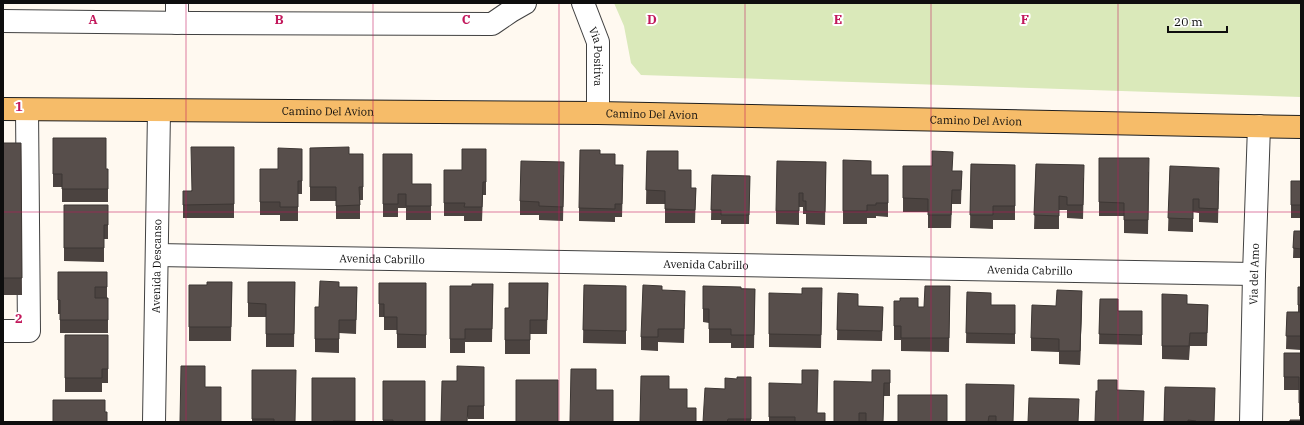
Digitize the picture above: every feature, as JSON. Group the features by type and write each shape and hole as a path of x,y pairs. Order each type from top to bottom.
{"main road":[{"name":"Camino Del Avion","path":"3,109 598,113 1301,127"}],"street":[{"name":"Via Positiva","path":"583,3 598,42 598,113"},
{"path":"3,21 177,13 492,24 519,5"},
{"path":"3,331 29,330 27,110"},
{"name":"Avenida Descanso","path":"154,422 159,111"},
{"name":"Via del Amo","path":"1251,422 1259,126"},
{"name":"Avenida Cabrillo","path":"157,256 1254,274"}],"green space":[{"path":"614,3 1301,3 1301,97 641,75 631,63 624,26"}],"building":[{"path":"53,138 106,138 106,169 108,169 108,189 62,189 62,174 53,174"},
{"path":"3,143 21,143 22,278 3,278"},
{"path":"191,147 234,147 234,204 183,205 183,191 192,191"},
{"path":"349,147 349,154 363,154 363,187 359,187 360,205 336,206 336,187 310,187 310,148"},
{"path":"278,148 302,149 302,181 298,181 298,207 280,207 280,202 260,202 260,169 278,169"},
{"path":"462,149 486,149 486,182 483,182 482,207 464,207 465,203 444,203 444,170 462,170"},
{"path":"580,150 600,150 600,154 615,154 615,165 623,165 622,204 615,204 615,209 579,208"},
{"path":"647,151 678,151 678,170 691,170 691,188 696,188 695,210 665,209 665,191 646,190"},
{"path":"932,151 953,152 952,171 962,171 961,190 952,190 951,215 928,215 928,199 903,198 903,166 932,166"},
{"path":"383,154 412,154 412,184 431,184 431,206 406,206 406,194 398,194 398,204 383,204"},
{"path":"1099,158 1149,158 1148,220 1124,220 1124,203 1099,202"},
{"path":"843,160 871,161 871,175 888,175 888,203 867,205 867,211 843,211"},
{"path":"521,161 564,162 563,207 539,206 539,202 520,201"},
{"path":"777,161 826,162 825,212 806,211 806,201 803,201 803,193 799,193 799,211 776,211"},
{"path":"971,164 1015,165 1015,206 993,206 993,215 970,215"},
{"path":"1036,164 1084,165 1083,205 1067,205 1067,197 1059,196 1059,216 1034,215"},
{"path":"1170,166 1219,168 1218,209 1199,208 1199,199 1193,199 1193,219 1168,218"},
{"path":"712,175 750,176 749,215 721,215 721,210 711,210"},
{"path":"1291,181 1301,181 1301,205 1291,205"},
{"path":"64,205 108,205 108,225 104,225 104,248 64,248"},
{"path":"1294,231 1301,231 1301,249 1293,248"},
{"path":"58,272 107,272 107,287 95,287 95,298 108,298 108,320 60,320"},
{"path":"320,281 339,282 339,287 357,287 356,320 339,320 339,339 315,339 315,307 319,307"},
{"path":"207,282 232,282 231,327 189,327 189,285 207,285"},
{"path":"248,282 295,282 294,334 266,334 266,304 248,303"},
{"path":"379,283 426,283 426,335 397,334 397,317 384,317 384,304 379,304"},
{"path":"509,283 548,283 547,320 530,320 530,340 505,340 505,308 509,308"},
{"path":"472,284 493,284 492,329 465,329 465,339 450,339 450,286 472,286"},
{"path":"584,285 626,286 626,331 583,330"},
{"path":"643,285 662,286 662,290 685,291 684,329 658,329 658,337 641,337"},
{"path":"703,286 755,289 754,335 731,335 731,329 709,329 709,309 703,309"},
{"path":"925,286 950,286 949,338 901,338 901,326 894,326 894,301 900,301 900,298 918,298 918,307 924,307"},
{"path":"1298,287 1301,287 1301,305 1298,305"},
{"path":"802,288 822,288 821,335 769,334 769,293 802,294"},
{"path":"1057,290 1082,291 1080,351 1059,351 1059,339 1031,338 1032,305 1056,306"},
{"path":"967,292 991,293 991,305 1015,305 1015,334 966,333"},
{"path":"838,293 858,294 858,306 883,307 882,331 837,330"},
{"path":"1162,294 1187,295 1187,304 1208,305 1207,333 1190,333 1189,346 1162,346"},
{"path":"1100,299 1118,299 1118,311 1142,311 1142,335 1099,334"},
{"path":"1287,312 1301,312 1301,336 1286,336"},
{"path":"65,335 108,335 108,369 102,369 102,378 65,378"},
{"path":"1284,353 1301,353 1301,403 1299,403 1299,377 1284,377"},
{"path":"181,366 205,366 205,387 221,387 221,422 180,422"},
{"path":"457,366 484,367 484,406 468,406 467,422 441,422 442,381 457,381"},
{"path":"571,369 596,369 596,390 613,390 613,422 570,422"},
{"path":"252,370 296,370 295,422 274,422 274,419 252,419"},
{"path":"802,370 818,370 817,413 825,413 825,422 795,422 795,417 769,417 769,383 802,384"},
{"path":"872,370 890,370 890,383 884,383 883,422 866,422 866,413 859,413 859,422 834,422 834,381 872,382"},
{"path":"641,376 669,376 669,389 687,389 687,408 696,408 696,422 640,422"},
{"path":"737,377 751,377 751,419 728,419 727,422 703,422 705,388 725,389 725,378 737,379"},
{"path":"312,378 355,378 355,421 312,422"},
{"path":"516,380 558,380 558,422 516,422"},
{"path":"1098,380 1117,380 1117,390 1144,391 1143,422 1095,422 1096,391 1098,391"},
{"path":"383,381 425,381 425,422 393,422 393,420 383,420"},
{"path":"966,384 1014,385 1013,422 996,422 996,416 989,416 988,422 966,422"},
{"path":"1165,387 1215,388 1214,422 1196,422 1188,420 1188,422 1164,422"},
{"path":"898,395 947,395 947,422 898,422"},
{"path":"1029,398 1079,399 1078,422 1028,422"},
{"path":"53,400 105,400 107,422 53,422"},
{"path":"1290,420 1301,420 1301,422 1290,422"}]}
